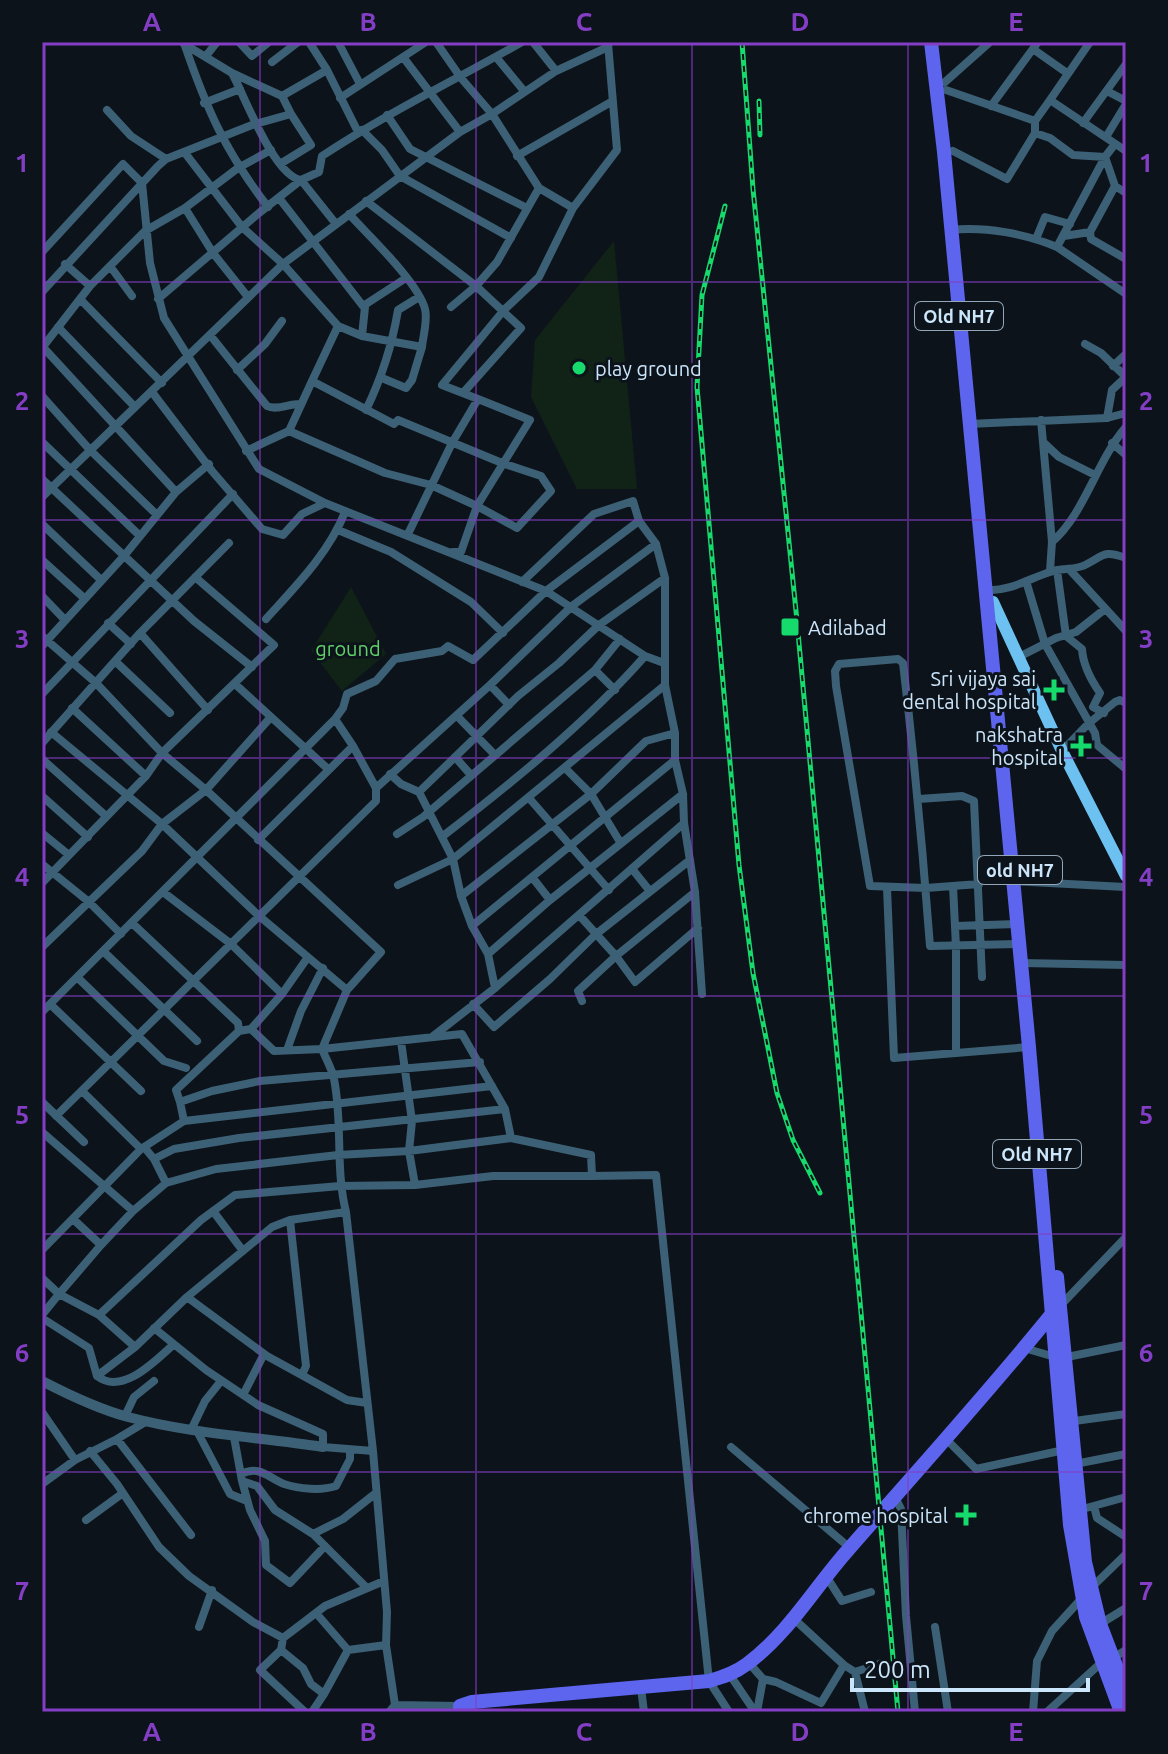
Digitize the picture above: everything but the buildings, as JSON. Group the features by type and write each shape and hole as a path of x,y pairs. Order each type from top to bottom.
{"main road":[{"path":"931,42 956,229"},
{"name":"old NH7","path":"941,42 953,151 956,229 973,424"},
{"name":"Old NH7","path":"973,424 1017,881 1017,924 1024,963 1029,1047 1067,1422 1064,1450 1070,1525 1086,1593 1089,1630 1114,1657 1121,1712"},
{"path":"989,594 1126,884"},
{"name":"old NH7","path":"1017,881 1056,1310"},
{"path":"460,1709 472,1702 709,1681 730,1675 749,1663 793,1618 1056,1310"},
{"path":"1067,1422 1087,1508 1086,1593 1126,1692"}],"street":[{"path":"183,42 232,73 282,96 311,145 280,164"},
{"path":"183,42 204,103 222,138 238,168 268,207"},
{"path":"206,56 217,42"},
{"path":"239,42 252,56 269,42"},
{"path":"272,62 298,42"},
{"path":"309,42 360,131 382,150 400,176 511,238"},
{"path":"338,42 360,84"},
{"path":"340,98 426,42"},
{"path":"436,42 492,114 539,188 573,208"},
{"path":"158,299 301,180 319,172 322,156 387,115 461,78 522,42"},
{"path":"533,42 556,71"},
{"path":"990,42 946,86 1035,121"},
{"path":"953,151 1007,179 1035,133 1035,121 1090,42"},
{"path":"42,497 283,264 460,132 556,71 608,44 617,150 573,208 539,277 504,310 442,385 530,420 477,506 461,552 448,552"},
{"path":"991,106 1035,46 1067,73"},
{"path":"403,57 460,132"},
{"path":"496,57 524,91"},
{"path":"1083,123 1126,64"},
{"path":"282,96 327,70"},
{"path":"232,73 280,164 294,179 301,180 336,224"},
{"path":"204,103 240,89"},
{"path":"1106,137 1126,102 1107,91"},
{"path":"1050,100 1126,151"},
{"path":"517,156 611,102"},
{"path":"107,110 124,131 166,159"},
{"path":"42,292 166,159 291,114"},
{"path":"387,115 410,149 527,208"},
{"path":"1035,133 1050,138 1073,155 1105,157"},
{"path":"1057,247 1115,144"},
{"path":"176,492 42,347 90,286 145,231 185,208 238,168 271,150"},
{"path":"185,153 242,227 283,264 338,326 362,336 422,347"},
{"path":"1105,157 1115,186 1126,193"},
{"path":"42,252 123,164 142,183 145,231 164,318 259,469 345,512 408,534 546,591 645,656 664,663"},
{"path":"1115,186 1090,232 1091,239 1126,259"},
{"path":"451,307 476,286 497,262 539,188"},
{"path":"279,198 365,307 362,336"},
{"path":"366,201 476,286 521,328 463,393"},
{"path":"185,208 213,253 248,297"},
{"path":"349,214 406,278 419,297 426,315 422,347 412,380 406,388 382,378"},
{"path":"1036,239 1045,217 1070,224"},
{"path":"956,229 1036,239 1057,247 1126,294"},
{"path":"1064,236 1090,232"},
{"path":"65,264 90,286"},
{"path":"110,266 132,296"},
{"path":"365,307 406,278"},
{"path":"366,410 382,378 398,310 419,297"},
{"path":"80,299 162,383"},
{"path":"237,370 264,345 282,321"},
{"path":"246,451 289,431 338,326"},
{"path":"58,327 135,407"},
{"path":"210,335 271,408 301,404"},
{"path":"1085,344 1101,353 1126,377 1112,390 1107,418"},
{"path":"1113,366 1126,354"},
{"path":"289,431 385,473 431,485 517,528 551,491 541,476 398,420 394,424 312,381"},
{"path":"152,392 262,529 283,535 302,514 325,503"},
{"path":"42,396 90,450 157,515"},
{"path":"408,534 452,443 478,399"},
{"path":"973,424 1107,418 1126,413"},
{"path":"1041,420 1054,571 1066,636 1082,649 1082,659 1090,680 1100,693 1093,707 1104,713"},
{"path":"1052,542 1060,535 1112,443 1126,427"},
{"path":"1043,441 1059,457 1095,475"},
{"path":"42,442 139,535"},
{"path":"1112,443 1126,455"},
{"path":"209,464 176,492 124,556 44,641 96,683 162,753 381,952 347,990 322,1049 334,1076 337,1102 340,1186 346,1212 373,1451 392,1708 460,1709"},
{"path":"42,479 194,621 252,667"},
{"path":"42,694 233,494"},
{"path":"522,582 594,514 633,501 639,521 656,544 665,578 665,685 675,733 675,760 683,794 684,823 695,892 702,994"},
{"path":"266,619 299,583 338,530 345,512"},
{"path":"42,1012 335,719 343,708 347,694 376,681 395,659 442,651 448,646 473,660 546,591 639,521"},
{"path":"42,524 100,579"},
{"path":"338,530 391,552 471,602 503,633"},
{"path":"42,743 140,633 229,543"},
{"path":"376,788 572,606 656,544"},
{"path":"989,594 1054,571 1087,564 1094,557 1113,553 1126,558"},
{"path":"42,560 84,598"},
{"path":"1069,569 1125,627"},
{"path":"42,883 146,776 162,753 274,645 195,577"},
{"path":"419,792 509,705 599,625 665,578"},
{"path":"1026,581 1045,644 1095,733 1097,745 1126,769"},
{"path":"42,596 65,620"},
{"path":"1017,658 1066,636 1105,609"},
{"path":"108,623 131,644"},
{"path":"140,633 208,710"},
{"path":"397,834 428,812 595,670 620,639"},
{"path":"443,836 523,773 615,690 645,656"},
{"path":"979,884 926,888 887,888 874,887 869,883 836,686 835,671 839,664 898,659 903,663 919,799 926,888 930,946 1019,944"},
{"path":"115,661 170,713"},
{"path":"595,670 615,690"},
{"path":"235,684 328,769"},
{"path":"490,685 509,705"},
{"path":"398,885 453,859 665,685"},
{"path":"1062,751 1088,724 1120,700 1126,703"},
{"path":"72,708 146,776"},
{"path":"457,716 494,754"},
{"path":"42,947 142,851 162,824 206,790 270,718"},
{"path":"56,1116 376,801 376,788 335,719"},
{"path":"51,732 162,824 258,915 347,990"},
{"path":"461,896 591,794 646,741 675,733"},
{"path":"258,840 353,746"},
{"path":"455,757 471,775"},
{"path":"42,759 106,816"},
{"path":"472,926 675,760"},
{"path":"566,769 591,794 620,842"},
{"path":"390,774 401,784 419,792 443,836 453,859 472,926 488,954 495,988"},
{"path":"488,954 550,900 592,869 620,842 683,794"},
{"path":"42,796 88,837"},
{"path":"919,799 962,796 974,801 982,977"},
{"path":"529,798 609,890"},
{"path":"431,1037 495,988 684,823"},
{"path":"42,833 69,855"},
{"path":"473,1004 494,1027 595,935 690,860"},
{"path":"42,864 89,902 121,934"},
{"path":"633,870 649,890"},
{"path":"532,877 550,900"},
{"path":"1017,881 1126,884"},
{"path":"953,886 956,1053"},
{"path":"887,888 894,1058 1029,1047"},
{"path":"163,892 231,944 282,994"},
{"path":"582,1001 578,991 695,892"},
{"path":"579,915 635,982 698,928"},
{"path":"132,923 238,1023 239,1031"},
{"path":"955,926 1017,924"},
{"path":"103,951 197,1041"},
{"path":"184,1121 176,1090 239,1031 251,1029 282,994 308,957"},
{"path":"1024,963 1126,965"},
{"path":"287,1050 301,1011 323,968"},
{"path":"77,977 166,1063 186,1068"},
{"path":"50,1004 141,1091"},
{"path":"251,1029 274,1051 462,1034 505,1109 511,1138"},
{"path":"401,1041 412,1121 409,1151 415,1185"},
{"path":"180,1102 212,1091 260,1081 480,1062"},
{"path":"42,1250 142,1148 184,1121 492,1086"},
{"path":"82,1091 154,1159 166,1183"},
{"path":"42,1102 84,1142"},
{"path":"154,1159 174,1149 239,1138 505,1109"},
{"path":"42,1132 133,1211"},
{"path":"173,1345 146,1370 116,1383 104,1382 97,1376 89,1348 42,1316 101,1245 133,1211 166,1183 216,1169 511,1138 591,1155 592,1176"},
{"path":"99,1315 213,1211 235,1195 340,1186 415,1185 493,1176 656,1175 709,1681 729,1712"},
{"path":"213,1211 243,1251"},
{"path":"97,1376 135,1347 187,1297 272,1227 290,1220 346,1212"},
{"path":"73,1219 101,1245"},
{"path":"290,1220 306,1366 302,1375"},
{"path":"1056,1310 1126,1237"},
{"path":"42,1278 59,1294 99,1315 135,1347"},
{"path":"187,1297 264,1354 347,1400 367,1403"},
{"path":"154,1328 221,1381 258,1405 323,1434 323,1447"},
{"path":"1023,1347 1061,1357 1126,1345"},
{"path":"243,1395 264,1354"},
{"path":"42,1381 75,1398 125,1416 175,1428 373,1451"},
{"path":"125,1416 135,1396 154,1381"},
{"path":"221,1381 205,1401 194,1431 230,1494 247,1501"},
{"path":"42,1412 75,1460"},
{"path":"1067,1422 1126,1414"},
{"path":"42,1484 90,1451 148,1421"},
{"path":"234,1437 247,1501 265,1541 266,1565 287,1583 291,1582 325,1546"},
{"path":"117,1439 191,1535"},
{"path":"947,1440 976,1469 1064,1450"},
{"path":"731,1447 850,1548"},
{"path":"242,1477 249,1470 260,1470 284,1484 324,1490 336,1486 350,1459 350,1450"},
{"path":"90,1451 159,1547 189,1576 253,1622 283,1638"},
{"path":"1075,1464 1126,1454"},
{"path":"242,1477 257,1486 275,1510 313,1534 367,1588"},
{"path":"86,1520 123,1493"},
{"path":"313,1534 343,1519 376,1493"},
{"path":"895,1497 901,1509 915,1712"},
{"path":"1126,1497 1087,1508 1126,1537"},
{"path":"1033,1712 1037,1661 1052,1631 1126,1554"},
{"path":"826,1576 842,1601 871,1592"},
{"path":"305,1712 260,1670 281,1650 283,1638 316,1613 384,1581"},
{"path":"199,1627 212,1590"},
{"path":"1100,1624 1126,1608"},
{"path":"316,1613 348,1650"},
{"path":"793,1618 855,1672 865,1712"},
{"path":"935,1627 948,1712"},
{"path":"348,1650 386,1645"},
{"path":"281,1650 303,1668 311,1684 324,1694"},
{"path":"312,1712 348,1650"},
{"path":"1047,1712 1114,1657"},
{"path":"749,1663 763,1679 821,1703"},
{"path":"855,1672 882,1663"},
{"path":"816,1712 844,1665"},
{"path":"730,1675 756,1712"},
{"path":"756,1712 763,1679"},
{"path":"641,1688 644,1712"}],"green space":[{"name":"play ground","path":"614,241 637,489 577,489 531,397 535,340"},
{"name":"ground","path":"351,587 386,654 342,691 311,651"}],"railway":[{"path":"742,42 753,189 796,611 898,1712"},
{"path":"759,101 760,135"},
{"path":"725,206 702,295 697,387 739,865 753,973 777,1093 793,1140 820,1193"}],"place":[{"name":"play ground","path":"579,368"},
{"name":"Adilabad","path":"790,627"},
{"name":"Sri vijaya sai dental hospital","path":"1054,690"},
{"name":"nakshatra hospital","path":"1081,746"},
{"name":"chrome hospital","path":"966,1515"}]}
